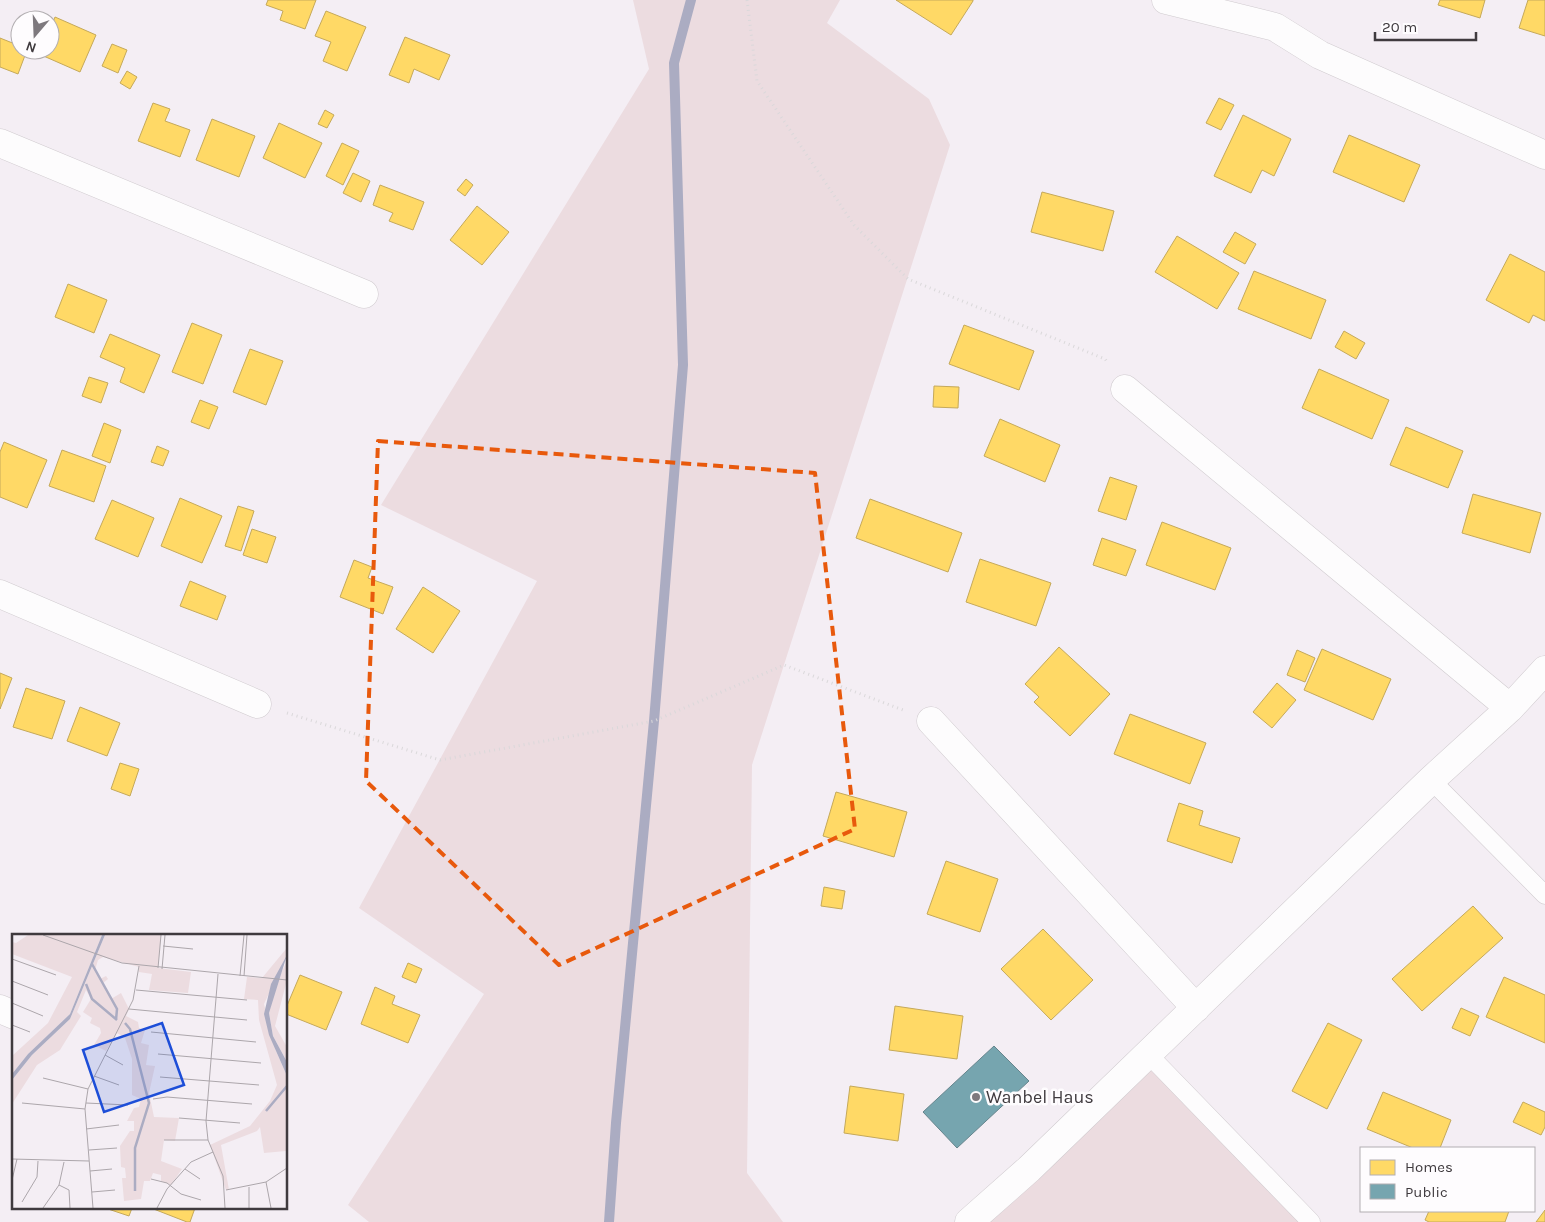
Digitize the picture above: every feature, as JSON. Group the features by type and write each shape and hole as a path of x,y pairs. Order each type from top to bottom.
{"street":[{"path":"1166,0 1275,27 1320,55 1545,155"},
{"path":"0,143 364,294"},
{"path":"1125,390 1510,708"},
{"path":"0,594 257,704"},
{"path":"969,1222 1029,1169 1431,780 1510,708 1545,670"},
{"path":"931,721 1196,1008"},
{"path":"0,1009 12,1014"}],"lane":[{"path":"1431,780 1545,895"},
{"path":"1148,1054 1310,1222"}],"path":[{"path":"747,0 757,81 854,225 908,279 1105,359 1125,390"},
{"path":"257,704 440,760 654,721 784,665 931,721"}],"highlighted area":[{"path":"378,441 815,473 855,829 559,965 366,781"}],"shaded area":[{"path":"633,0 840,0 827,23 929,99 950,145 752,765 747,1173 783,1222 369,1222 348,1205 484,994 359,908 537,581 381,505 649,69"},
{"path":"1148,1054 1310,1222 969,1222"}],"building: Homes":[{"path":"268,0 316,0 305,29 280,20 283,11 266,5"},
{"path":"896,0 973,0 973,1 951,35"},
{"path":"1440,0 1485,0 1480,18 1438,5"},
{"path":"1528,0 1545,0 1545,36 1519,28"},
{"path":"326,11 366,27 347,71 323,61 331,42 315,36"},
{"path":"60,19 96,35 80,72 53,60 60,60"},
{"path":"405,37 450,55 439,80 414,69 409,83 389,75"},
{"path":"0,38 10,42 10,60 23,60 18,74 0,67"},
{"path":"112,44 127,50 118,73 102,66"},
{"path":"127,71 137,77 130,89 120,83"},
{"path":"1219,98 1234,105 1221,130 1206,123"},
{"path":"153,103 170,109 165,121 190,130 180,157 138,141"},
{"path":"325,110 334,115 327,128 318,124"},
{"path":"1243,115 1291,139 1274,176 1262,170 1251,193 1214,176"},
{"path":"212,119 255,136 239,177 196,160"},
{"path":"279,123 322,143 305,178 263,158"},
{"path":"1349,135 1420,165 1404,202 1333,172"},
{"path":"342,143 359,151 343,185 326,176"},
{"path":"353,173 370,181 361,202 343,193"},
{"path":"466,179 473,185 465,196 457,190"},
{"path":"380,185 424,202 413,230 389,221 393,213 373,205"},
{"path":"1042,192 1114,211 1103,251 1031,232"},
{"path":"477,206 509,232 482,265 450,240"},
{"path":"1235,232 1256,244 1245,264 1223,252"},
{"path":"1177,236 1239,273 1217,309 1155,272"},
{"path":"1510,254 1545,272 1545,321 1533,315 1529,323 1486,300"},
{"path":"1254,271 1326,300 1311,339 1238,309"},
{"path":"68,284 107,300 94,333 55,317"},
{"path":"192,323 222,335 203,384 172,372"},
{"path":"964,325 1034,351 1019,390 949,364"},
{"path":"1344,331 1365,343 1356,359 1335,347"},
{"path":"110,334 160,355 144,393 120,382 125,368 100,357"},
{"path":"250,349 283,361 266,405 233,392"},
{"path":"1319,369 1389,400 1372,439 1302,408"},
{"path":"89,377 108,383 101,403 82,396"},
{"path":"934,386 959,387 958,408 933,407"},
{"path":"200,400 218,407 209,429 191,422"},
{"path":"1000,419 1060,445 1045,482 984,456"},
{"path":"104,423 121,430 110,463 92,456"},
{"path":"1406,427 1463,451 1448,488 1390,465"},
{"path":"4,442 47,460 27,508 0,497 0,452"},
{"path":"157,446 169,451 163,466 151,462"},
{"path":"62,450 106,466 94,502 49,486"},
{"path":"1110,477 1137,486 1126,520 1098,511"},
{"path":"1473,494 1541,513 1530,553 1462,533"},
{"path":"180,498 222,516 202,563 161,546"},
{"path":"870,499 962,533 948,572 856,538"},
{"path":"112,500 154,518 138,557 95,539"},
{"path":"238,506 254,511 241,551 225,546"},
{"path":"1162,522 1231,548 1215,590 1146,565"},
{"path":"252,529 276,537 267,563 243,555"},
{"path":"1102,538 1136,550 1126,576 1093,565"},
{"path":"980,559 1051,583 1036,626 966,602"},
{"path":"354,560 372,567 368,578 393,587 383,614 340,597"},
{"path":"190,581 226,596 217,620 180,606"},
{"path":"423,587 460,611 433,653 396,629"},
{"path":"1059,647 1110,694 1070,736 1034,702 1039,697 1025,684"},
{"path":"1322,649 1391,679 1373,720 1304,690"},
{"path":"1297,650 1315,658 1305,682 1287,675"},
{"path":"0,673 12,678 0,709"},
{"path":"1277,683 1296,700 1272,728 1253,712"},
{"path":"26,688 65,701 52,739 13,727"},
{"path":"80,707 120,723 107,756 67,741"},
{"path":"1130,714 1206,743 1190,784 1114,754"},
{"path":"120,763 139,769 130,796 111,789"},
{"path":"836,792 907,812 894,857 823,836"},
{"path":"1179,803 1203,811 1199,825 1240,838 1232,863 1167,841"},
{"path":"946,861 998,879 980,932 927,914"},
{"path":"824,887 845,891 842,909 821,906"},
{"path":"1473,906 1503,938 1422,1011 1392,979"},
{"path":"1043,929 1093,980 1051,1020 1001,969"},
{"path":"408,963 422,969 416,983 402,977"},
{"path":"300,975 342,992 326,1030 288,1015 288,1003"},
{"path":"1504,977 1545,995 1545,1043 1486,1017"},
{"path":"375,987 395,996 392,1004 420,1015 408,1043 361,1024"},
{"path":"895,1006 963,1016 957,1059 889,1050"},
{"path":"1461,1008 1479,1016 1470,1036 1452,1028"},
{"path":"1328,1023 1362,1040 1327,1109 1292,1091"},
{"path":"850,1086 904,1094 898,1141 844,1133"},
{"path":"1383,1092 1451,1120 1440,1147 1411,1147 1367,1129"},
{"path":"1523,1102 1545,1112 1545,1127 1541,1135 1513,1122"},
{"path":"111,1210 131,1210 129,1216"},
{"path":"156,1210 194,1210 190,1222"},
{"path":"1545,1210 1545,1222 1536,1222"},
{"path":"1429,1212 1509,1212 1505,1222 1429,1222 1425,1220"}],"building: Public":[{"name":"Wanbel Haus","path":"994,1046 1029,1081 957,1148 923,1112"}],"waterway":[{"path":"609,1222 616,1123 654,721 683,365 674,63 691,0"}],"place":[{"name":"Wanbel Haus","path":"976,1097"}]}
